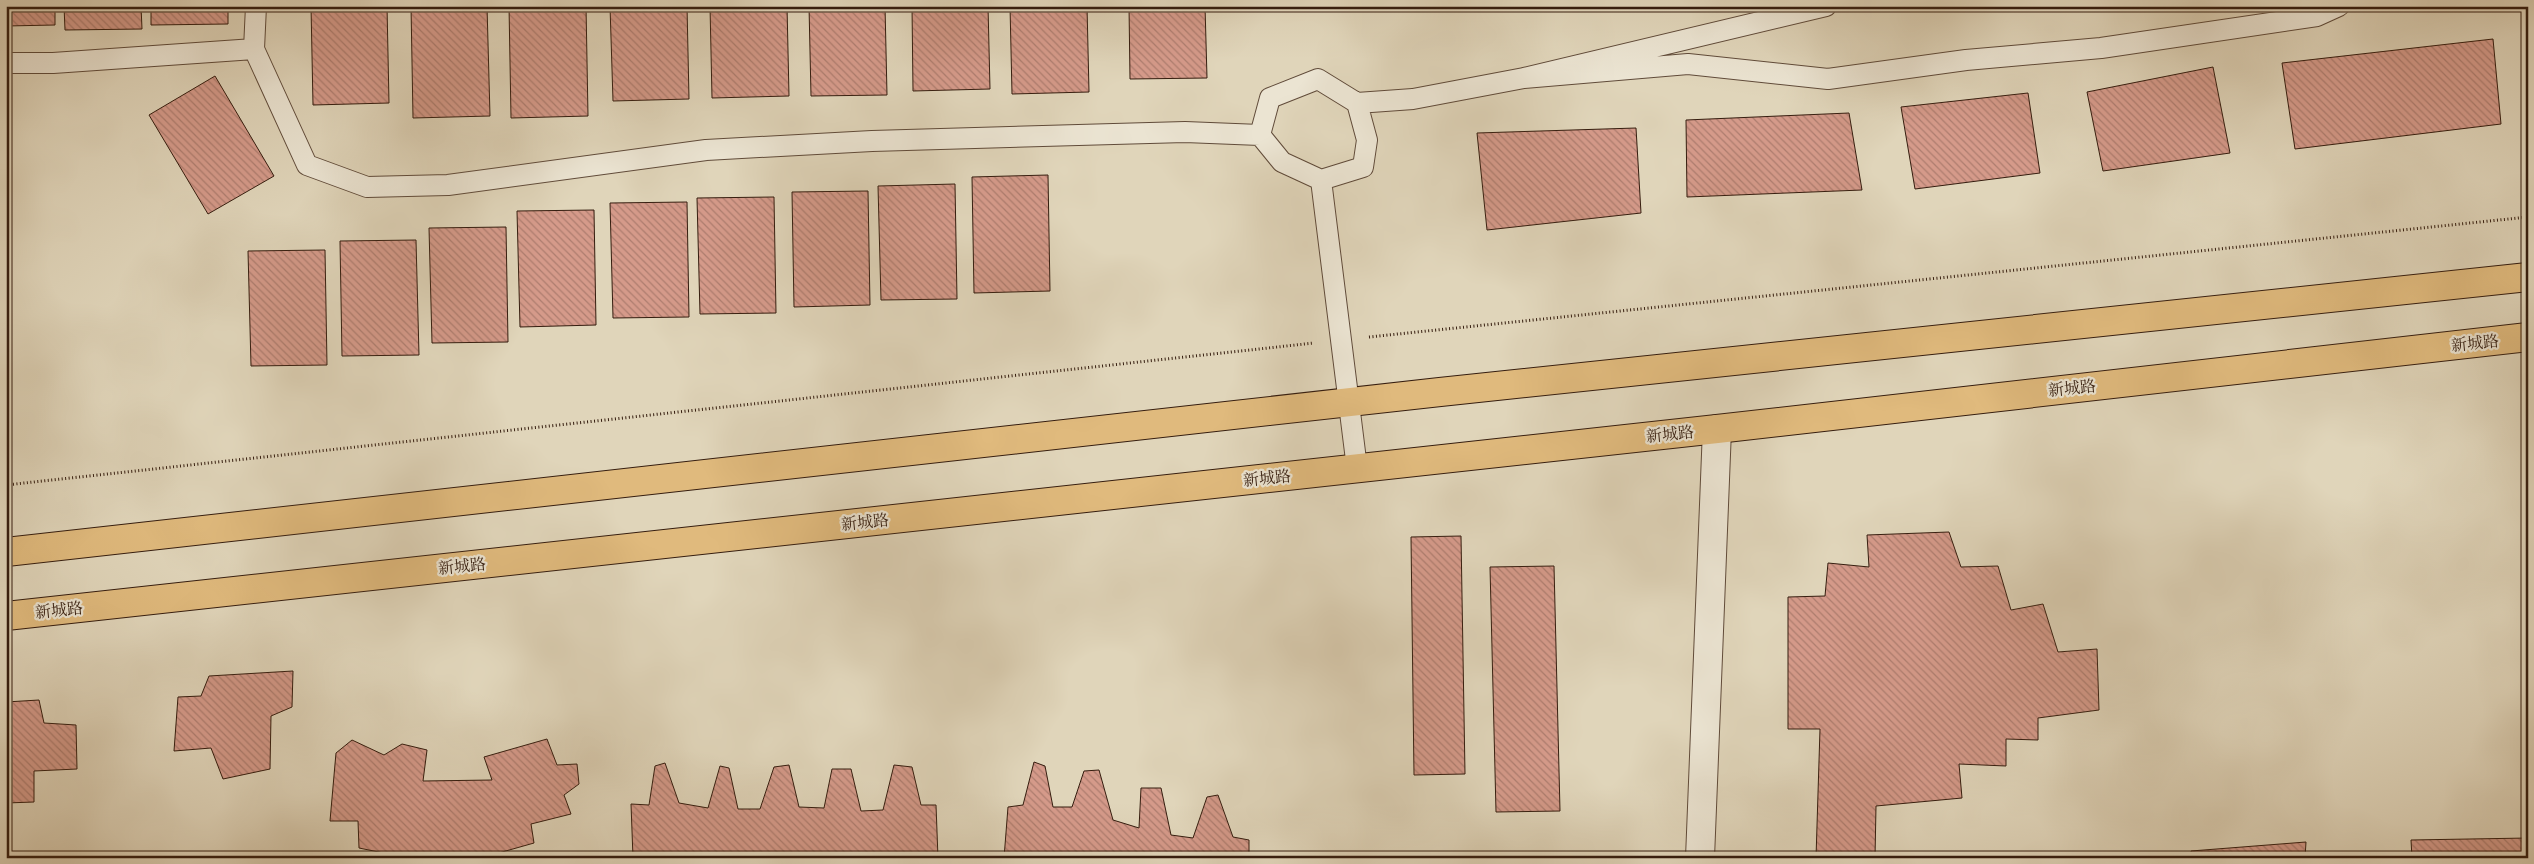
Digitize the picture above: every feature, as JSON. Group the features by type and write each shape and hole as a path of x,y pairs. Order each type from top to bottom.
{"main road":[{"path":"6,552 1349,402 2528,277"},
{"name":"新城路","path":"6,616 1717,429 2528,337"}],"street":[{"path":"1700,858 1717,429"}],"lane":[{"path":"256,6 254,50 307,165 367,187 448,185 716,149 872,141 1184,132 1260,135 1282,162 1321,180 1362,167 1367,140 1357,103"},
{"path":"1260,135 1270,98 1318,79 1357,103 1413,99 1524,78 1826,6"},
{"path":"1524,78 1688,64 1828,79 1966,60 2101,48 2317,16 2339,6"},
{"path":"6,63 53,63 254,50"},
{"path":"1321,180 1357,468"}],"path":[{"path":"6,485 1341,340 2528,217"}],"building":[{"path":"6,6 55,6 55,25 6,26"},
{"path":"64,6 141,6 142,29 65,30"},
{"path":"151,6 228,6 228,24 151,25"},
{"path":"311,6 387,6 389,103 313,105"},
{"path":"411,6 487,6 490,116 413,118"},
{"path":"509,6 586,6 588,116 511,118"},
{"path":"610,6 687,6 689,99 613,101"},
{"path":"710,6 787,6 789,96 712,98"},
{"path":"809,6 885,6 887,95 811,96"},
{"path":"912,6 988,6 990,89 913,91"},
{"path":"1010,6 1087,6 1089,92 1012,94"},
{"path":"1129,6 1205,6 1207,78 1130,79"},
{"path":"2493,39 2501,124 2295,149 2282,63"},
{"path":"2213,67 2230,153 2103,171 2087,92"},
{"path":"215,76 274,176 208,214 149,115"},
{"path":"2028,93 2040,173 1915,189 1901,107"},
{"path":"1849,113 1862,190 1687,197 1686,120"},
{"path":"1636,128 1641,213 1487,230 1477,133"},
{"path":"1048,175 1050,291 974,293 972,177"},
{"path":"955,184 957,299 881,300 878,186"},
{"path":"868,191 870,305 794,307 792,192"},
{"path":"774,197 776,313 700,314 697,198"},
{"path":"687,202 689,317 613,318 610,203"},
{"path":"594,210 596,325 520,327 517,211"},
{"path":"506,227 508,342 432,343 429,228"},
{"path":"416,240 419,355 342,356 340,241"},
{"path":"325,250 327,365 251,366 248,251"},
{"path":"1949,532 1961,567 1998,566 2011,610 2043,604 2058,652 2097,649 2099,710 2038,718 2038,740 2006,739 2006,766 1959,764 1962,798 1876,806 1875,858 1816,858 1820,729 1788,729 1788,597 1825,596 1828,563 1869,567 1867,535"},
{"path":"1461,536 1465,774 1414,775 1411,537"},
{"path":"1554,566 1560,811 1496,812 1490,567"},
{"path":"293,671 292,707 271,716 270,769 223,779 211,748 174,751 178,697 201,696 209,676"},
{"path":"39,700 44,723 76,725 77,769 34,771 34,802 6,803 6,702"},
{"path":"547,739 557,765 577,764 579,784 564,795 571,814 531,824 534,843 481,858 408,858 359,848 358,821 330,821 336,753 352,740 384,755 402,744 427,750 423,781 492,780 484,757"},
{"path":"1034,762 1045,766 1053,807 1072,807 1084,771 1099,770 1113,820 1139,828 1141,788 1161,788 1171,835 1193,838 1207,797 1218,795 1233,837 1249,840 1249,858 1004,858 1008,807 1023,805"},
{"path":"665,763 679,803 708,808 720,766 729,768 738,809 760,809 774,767 789,765 799,807 824,808 832,769 851,769 861,811 883,810 894,765 912,767 921,805 936,805 938,858 633,858 631,804 649,805 655,766"},
{"path":"2528,838 2528,858 2412,858 2411,840"},
{"path":"2306,842 2305,858 2192,858 2191,851"}]}
